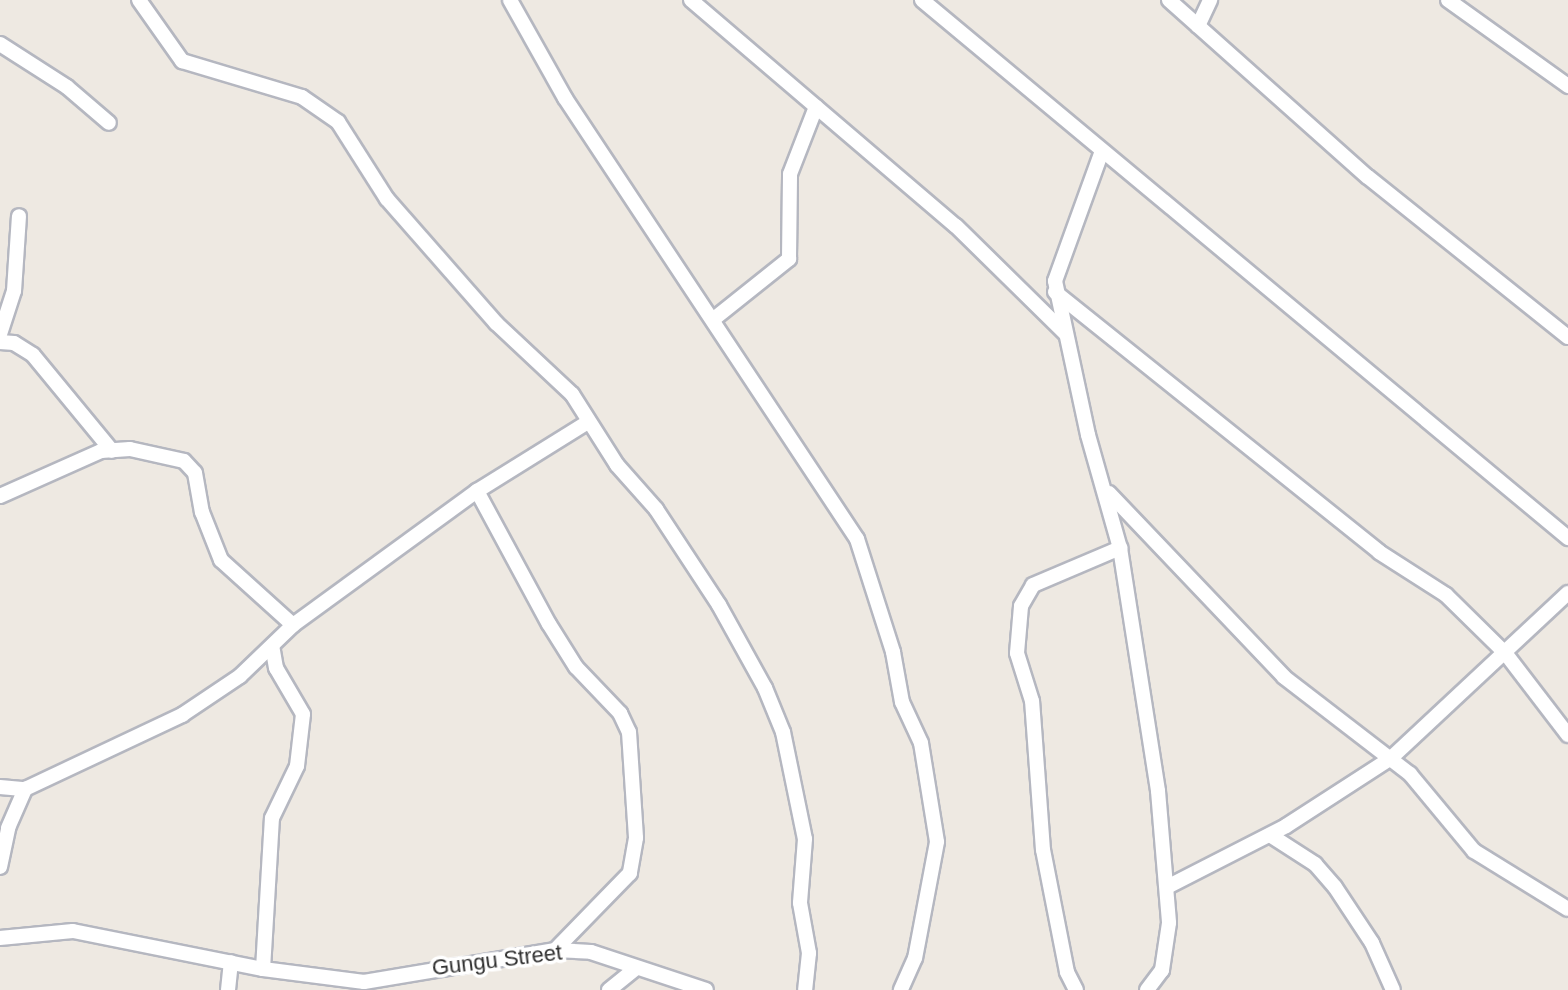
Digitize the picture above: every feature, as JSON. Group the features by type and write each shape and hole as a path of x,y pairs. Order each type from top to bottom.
{"street":[{"path":"139,0 182,61 302,97 338,122 387,199 496,323 572,394 588,422 656,509 719,605 777,718 805,839 800,903 809,953 805,990"},
{"path":"510,0 565,98 715,318 857,539 893,652 902,702 921,743 937,855 915,958 901,990"},
{"path":"691,0 956,226 1065,334"},
{"path":"922,0 1568,538"},
{"path":"1169,0 1368,177 1568,337"},
{"path":"1198,26 1210,0"},
{"path":"1448,0 1568,86"},
{"path":"0,44 67,87 109,123"},
{"path":"715,318 789,259 790,174 816,107"},
{"path":"1102,151 1056,274 1055,292 1088,435 1108,492 1120,548 1167,887 1166,952 1162,970 1147,990"},
{"path":"0,334 14,291 19,216"},
{"path":"1055,292 1379,552 1446,595 1506,654 1568,735"},
{"path":"0,342 14,343 33,355 112,451"},
{"path":"0,787 25,789 182,715 240,676 293,625 477,491 588,422"},
{"path":"0,496 27,480 112,451 130,449 184,461 192,468 221,560 293,625"},
{"path":"477,491 576,667 620,713 629,732 636,838 630,873 555,950"},
{"path":"1108,492 1284,677 1391,758 1420,784 1474,851 1568,909"},
{"path":"1076,990 1067,972 1043,850 1032,701 1017,653 1021,606 1033,585 1120,548"},
{"path":"1167,887 1270,835 1391,758 1568,593"},
{"path":"263,969 272,818 297,766 303,714 276,668 272,646"},
{"path":"0,867 8,828 25,789"},
{"path":"1270,835 1315,864 1335,887 1372,943 1393,990"},
{"name":"Gungu Street","path":"0,938 73,931 263,969 364,982 555,950 591,952 706,990"},
{"path":"228,990 231,962"},
{"path":"609,990 636,968"}]}
